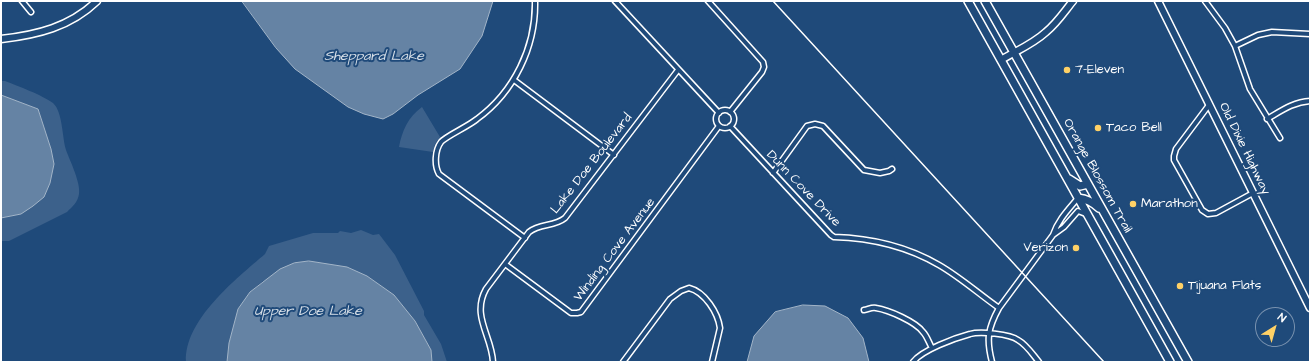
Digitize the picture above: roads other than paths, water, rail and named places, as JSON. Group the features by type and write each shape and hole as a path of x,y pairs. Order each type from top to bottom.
{"main road":[{"name":"Orange Blossom Trail","path":"968,1 1170,362"},
{"name":"Orange Blossom Trail","path":"985,1 1188,362"},
{"path":"1066,176 1076,184 1083,186 1088,184"},
{"path":"1078,198 1091,202 1102,210"}],"street":[{"path":"22,1 31,12"},
{"path":"1,39 26,36 46,31 78,16 97,1"},
{"path":"525,238 439,174 436,160 441,142 445,138 466,128 491,109 514,80 529,46 533,29 535,1"},
{"path":"615,1 719,113"},
{"path":"708,1 762,59 764,67 762,72 730,112"},
{"path":"1001,60 1036,40 1046,32 1058,21 1073,1"},
{"name":"Old Dixie Highway","path":"1158,1 1310,308"},
{"path":"1205,1 1225,28 1234,46 1250,90 1280,138"},
{"path":"1234,46 1258,35 1272,32 1310,34"},
{"name":"Lake Doe Boulevard","path":"493,362 491,349 481,319 480,305 486,289 529,232 536,228 556,224 565,218 678,70"},
{"path":"514,80 614,155"},
{"path":"1267,119 1291,105 1310,101"},
{"path":"1209,105 1176,149 1174,160 1202,210 1208,214 1216,214 1253,193"},
{"path":"719,113 725,111 730,112"},
{"path":"719,113 716,121 720,126 725,128 730,126 734,119 730,112"},
{"path":"772,173 807,126 815,124 823,126 864,170 880,173 890,171 892,169"},
{"name":"Winding Cove Avenue","path":"504,264 571,313 581,312 720,126"},
{"name":"Dunn Cove Drive","path":"730,126 831,235 834,237 861,239 904,249 923,257 939,265 999,308"},
{"path":"1053,235 1055,228 1062,217 1078,198"},
{"path":"992,362 988,347 988,333 993,318 999,308 1053,235 1078,211 1084,212 1088,215"},
{"path":"623,362 670,299 681,291 690,288 694,289 705,299 719,323 720,328 712,362"},
{"path":"864,310 878,308 899,316 924,332 932,348"},
{"path":"913,362 918,356 932,348 970,334 988,333 1018,340 1040,362"}],"water":[{"name":"Sheppard Lake","path":"242,1 493,1 482,36 460,69 418,95 393,114 383,119 364,114 348,107 295,69 276,48"},
{"path":"1,95 38,109 51,149 54,164 50,183 44,197 21,214 1,218"},
{"name":"Upper Doe Lake","path":"309,261 347,267 367,276 394,295 415,321 431,350 432,362 227,362 229,343 238,309 250,292 280,269 294,263"},
{"path":"803,305 825,306 848,318 863,338 869,362 747,362 754,336 775,312"}],"railway":[{"path":"773,1 1104,362"}],"place":[{"name":"7-Eleven","path":"1067,70"},
{"name":"Taco Bell","path":"1098,128"},
{"name":"Marathon","path":"1133,204"},
{"name":"Verizon","path":"1076,248"},
{"name":"Tijuana Flats","path":"1180,286"}]}
